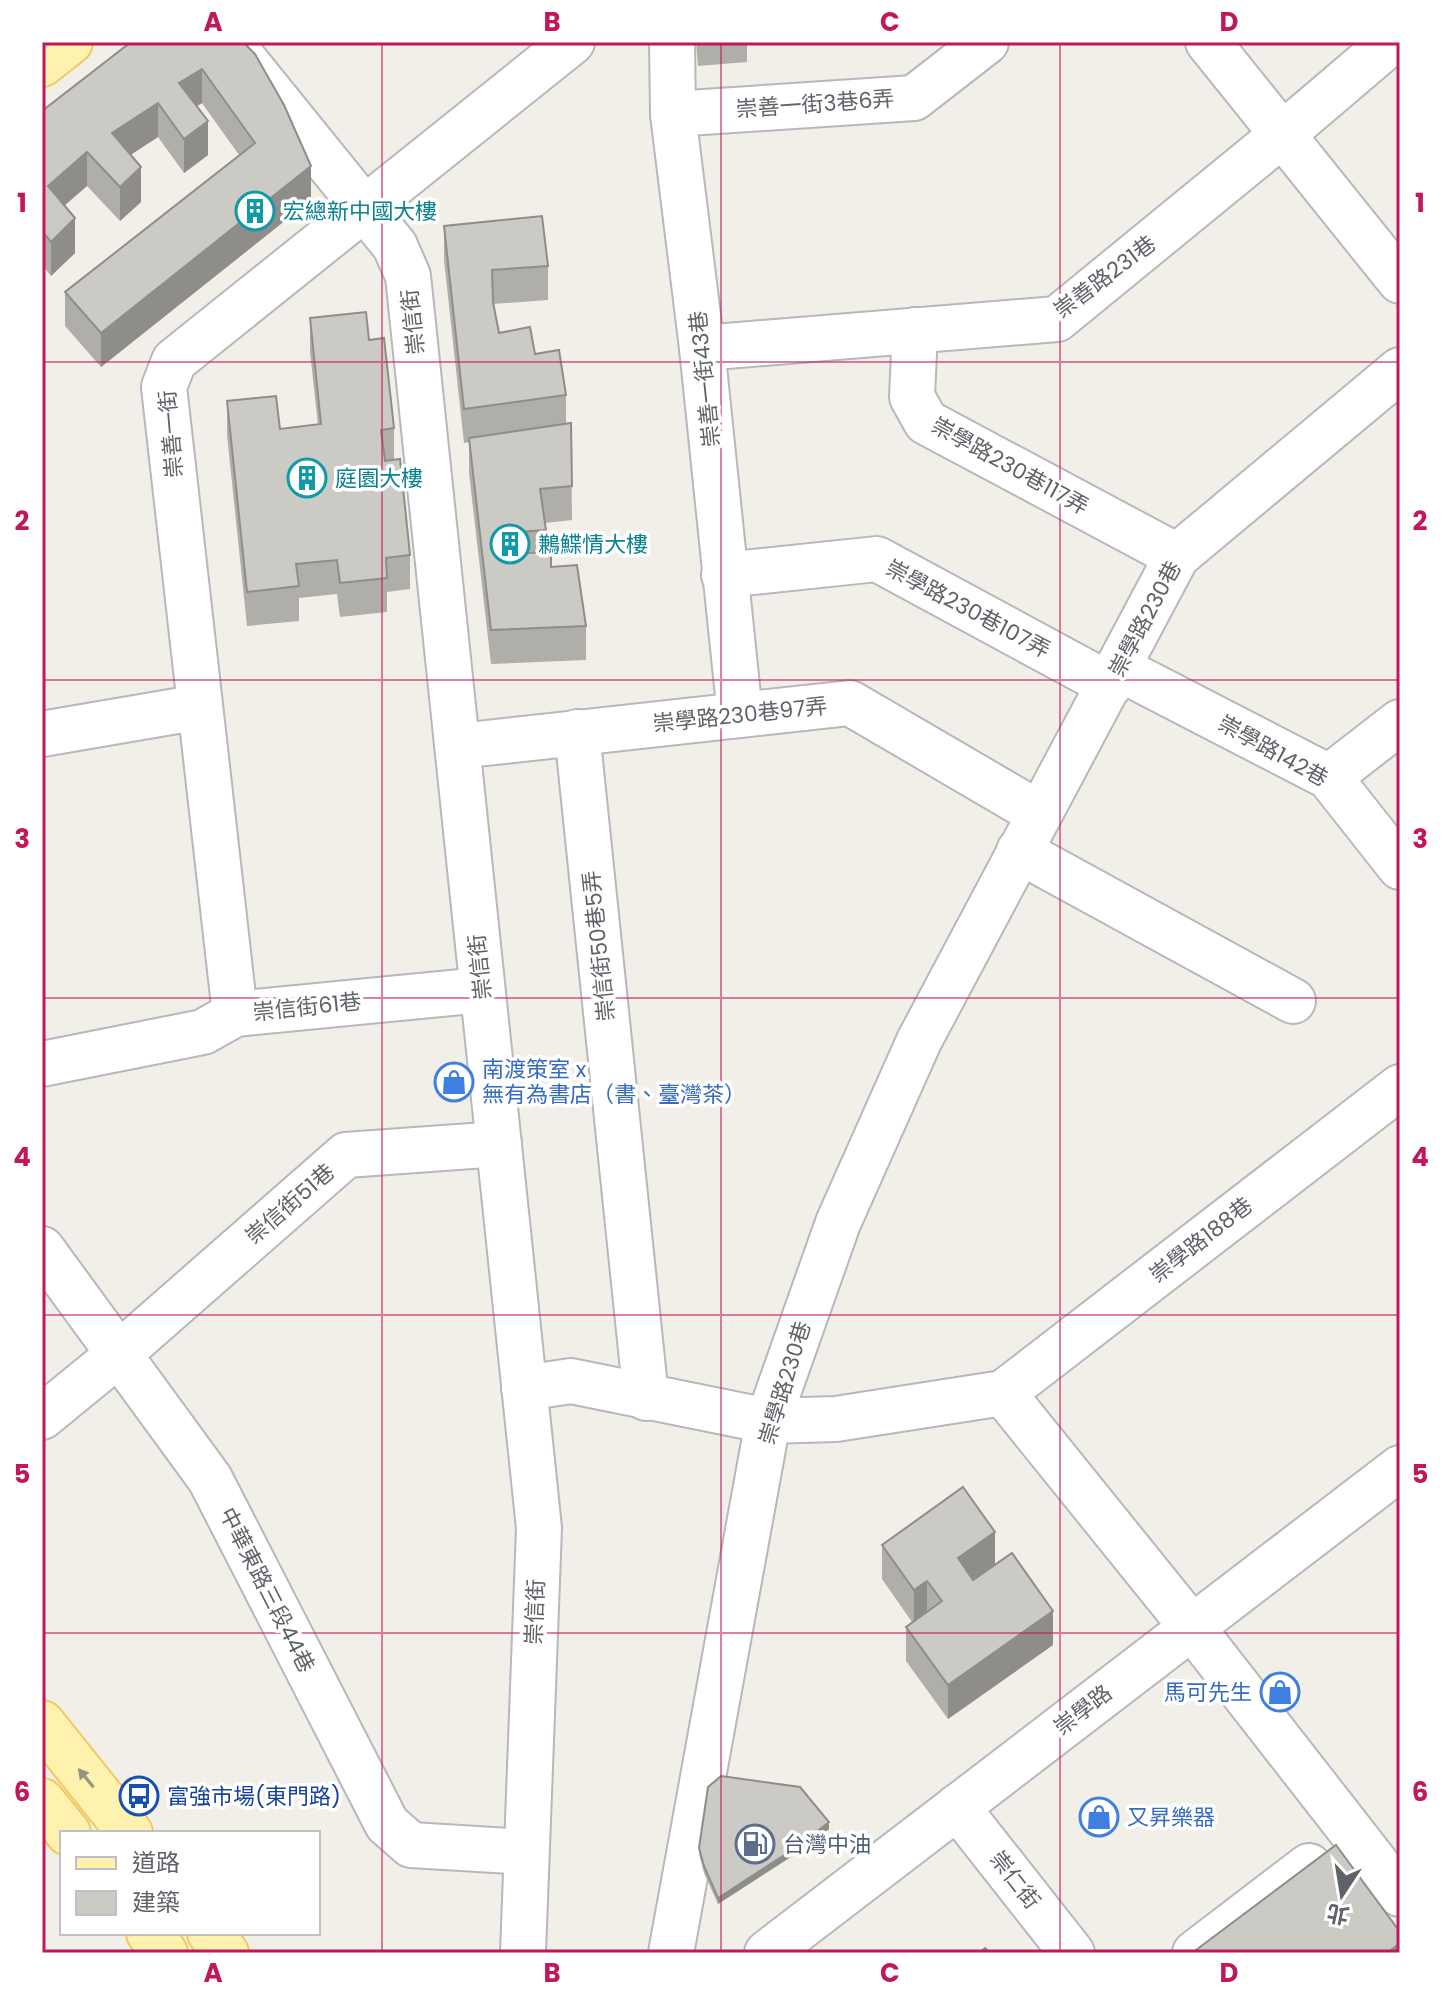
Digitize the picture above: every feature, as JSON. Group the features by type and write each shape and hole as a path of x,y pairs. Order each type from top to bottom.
{"main road":[{"path":"42,64 70,42"},
{"path":"42,1723 128,1831"},
{"path":"42,1801 66,1831"},
{"path":"151,1935 165,1953"},
{"path":"212,1935 226,1953"}],"street":[{"name":"崇信街","path":"230,42 395,246 408,276 539,1528 523,1953"},
{"name":"崇善一街","path":"235,1014 164,387 174,361 572,42"},
{"name":"崇善一街43巷","path":"672,42 673,114 702,348 740,715"},
{"name":"崇善一街3巷6弄","path":"673,114 914,98 986,42"},
{"path":"1208,42 1400,281"},
{"name":"崇善路231巷","path":"702,348 1057,319 1391,42"},
{"name":"崇學路230巷117弄","path":"915,330 912,397 926,422 1177,556"},
{"name":"崇學路230巷","path":"671,1953 768,1421 838,1223 919,1041 1177,556 1400,370"},
{"name":"崇學路230巷107弄","path":"724,575 877,559 1114,677"},
{"name":"崇學路142巷","path":"1114,677 1329,777 1400,867"},
{"name":"崇學路230巷97弄","path":"459,746 850,703 1040,814"},
{"path":"42,734 200,707"},
{"path":"1329,777 1400,722"},
{"name":"崇信街50巷5弄","path":"577,732 646,1398"},
{"path":"1019,851 1293,1001"},
{"name":"崇信街61巷","path":"42,1064 203,1032 235,1014 482,990"},
{"name":"崇學路188巷","path":"524,1388 571,1381 768,1421 836,1419 1003,1393 1400,1087"},
{"name":"崇信街51巷","path":"42,1417 119,1354 346,1155 499,1144"},
{"name":"中華東路三段44巷","path":"42,1249 210,1479 387,1824 411,1845 525,1852"},
{"path":"1003,1393 1191,1626 1400,1894"},
{"name":"崇學路","path":"767,1953 1191,1626 1398,1474"},
{"name":"崇仁街","path":"957,1807 1072,1953"},
{"path":"1195,1953 1309,1866"}],"building":[{"path":"131,42 243,42 255,54 284,105 311,166 101,333 65,292 255,143 202,69 179,83 208,121 184,139 158,103 112,133 141,167 120,187 87,152 48,186 75,218 51,242 42,231 42,111"},
{"path":"542,216 548,266 492,270 493,302 499,333 530,327 535,354 559,350 566,395 464,409 444,226"},
{"name":"庭園大樓","path":"366,312 369,340 384,338 394,428 381,430 385,461 400,459 410,555 386,558 387,578 340,583 337,560 296,564 299,586 247,592 227,401 276,396 280,429 321,424 310,318"},
{"name":"鶼鰈情大樓","path":"571,423 572,486 540,489 546,530 517,532 520,554 551,551 551,567 577,565 586,626 491,630 469,438"},
{"path":"963,1487 995,1532 958,1558 973,1580 1012,1553 1053,1611 948,1685 906,1627 942,1601 927,1581 914,1590 882,1545"},
{"name":"台灣中油","path":"721,1776 800,1787 829,1822 800,1845 718,1898 699,1848 708,1787"},
{"path":"1336,1845 1400,1932 1400,1943 1387,1953 1192,1953"}],"place":[{"name":"宏總新中國大樓","path":"255,211"},
{"name":"庭園大樓","path":"307,478"},
{"name":"鶼鰈情大樓","path":"510,544"},
{"name":"南渡策室 x 無有為書店（書、臺灣茶）","path":"454,1082"},
{"name":"馬可先生","path":"1280,1692"},
{"name":"富強市場(東門路)","path":"139,1796"},
{"name":"又昇樂器","path":"1099,1817"},
{"name":"台灣中油","path":"755,1844"}]}
